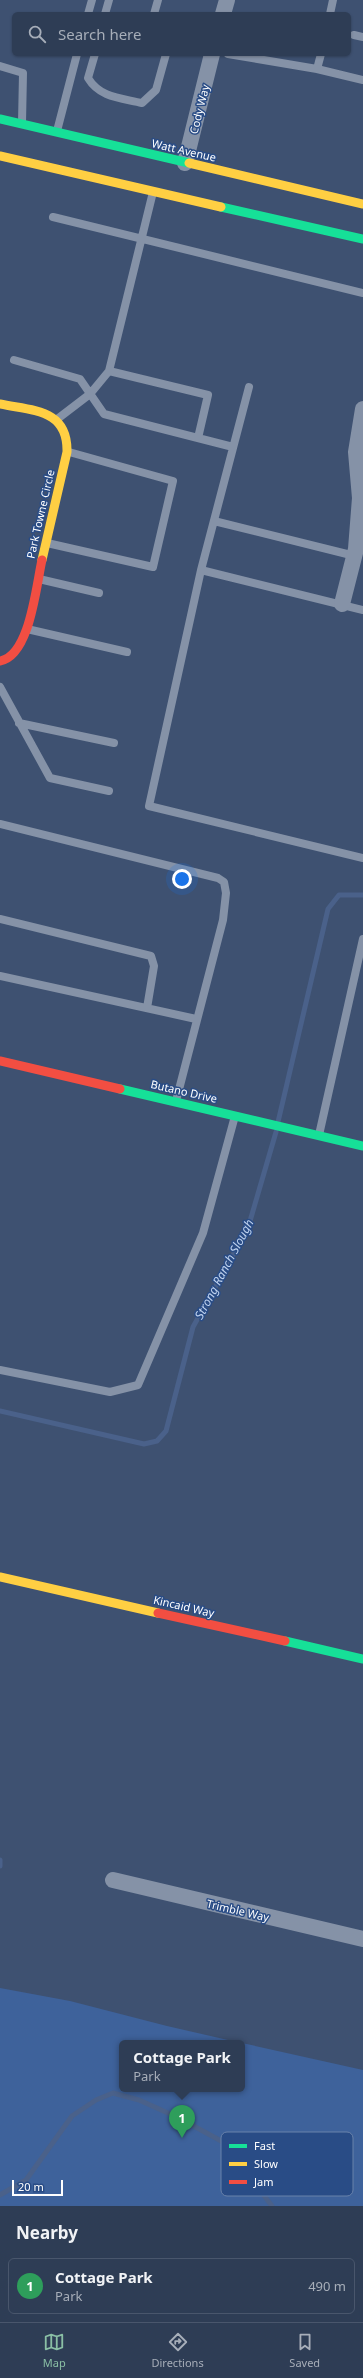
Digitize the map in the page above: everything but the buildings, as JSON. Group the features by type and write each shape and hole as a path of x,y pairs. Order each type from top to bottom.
{"street":[{"path":"224,12 227,0"},
{"name":"Cody Way","path":"185,163 212,56"},
{"name":"Watt Avenue","path":"0,119 363,204"},
{"path":"0,156 363,239"},
{"path":"0,404 42,414 56,420"},
{"path":"342,604 354,556 360,502 359,427 363,409"},
{"name":"Park Towne Circle","path":"0,661 7,660 17,652 26,629 38,579 67,452 66,433 56,420"},
{"name":"Butano Drive","path":"0,1061 363,1146"},
{"name":"Kincaid Way","path":"0,1577 363,1659"},
{"name":"Trimble Way","path":"113,1880 363,1940"}],"lane":[{"path":"89,12 92,0"},
{"path":"106,12 109,0"},
{"path":"155,12 158,0"},
{"path":"330,12 333,0"},
{"path":"354,35 363,37"},
{"path":"56,132 76,56"},
{"path":"94,56 88,78 94,88 104,95 142,102 156,90 165,56"},
{"path":"240,56 317,69 363,80"},
{"path":"317,69 320,56"},
{"path":"0,66 23,73 22,124"},
{"path":"56,420 90,394 110,371 154,191"},
{"path":"53,217 363,293"},
{"path":"14,360 80,379 104,414 233,447"},
{"path":"110,371 208,395 198,438"},
{"path":"249,387 201,570 150,806 363,858"},
{"path":"46,543 153,567 173,480 67,452"},
{"path":"214,521 354,556"},
{"path":"201,570 363,610"},
{"path":"38,579 99,593"},
{"path":"26,629 127,652"},
{"path":"0,687 50,778 109,790"},
{"path":"20,723 114,743"},
{"path":"0,824 218,878 224,882 226,893 222,920 176,1102"},
{"path":"0,919 151,956 154,966 147,1008"},
{"path":"319,1136 363,938"},
{"path":"0,976 196,1019"},
{"path":"0,1370 110,1392 138,1385 203,1233 235,1116"}],"shaded area":[{"path":"0,1988 70,2001 228,2040 119,2040 119,2092 245,2092 245,2044 363,2070 363,2206 0,2206"}],"waterway":[{"name":"Strong Ranch Slough","path":"278,1122 328,909 339,895 363,895"},
{"name":"Strong Ranch Slough","path":"0,1411 144,1444 157,1441 166,1431 193,1327 248,1228 276,1132"},
{"name":"Strong Ranch Slough","path":"0,1860 0,1866"},
{"name":"Strong Ranch Slough","path":"0,2195 26,2180 72,2116 96,2100 113,2093 139,2100 179,2118 221,2141"},
{"name":"Strong Ranch Slough","path":"264,2196 272,2206"}],"traffic: fast":[{"path":"0,119 189,163"},
{"path":"221,207 363,239"},
{"path":"120,1089 363,1146"},
{"path":"285,1641 363,1659"}],"traffic: slow":[{"path":"0,156 221,207"},
{"path":"189,163 363,204"},
{"path":"0,404 25,408 46,414 62,427 66,438 67,452 42,560"},
{"path":"0,1577 158,1613"}],"traffic: jam":[{"path":"0,661 10,656 18,647 25,634 34,602 42,560"},
{"path":"0,1061 120,1089"},
{"path":"158,1613 285,1641"}],"place":[{"name":"Cottage Park","path":"182,2138"}]}
